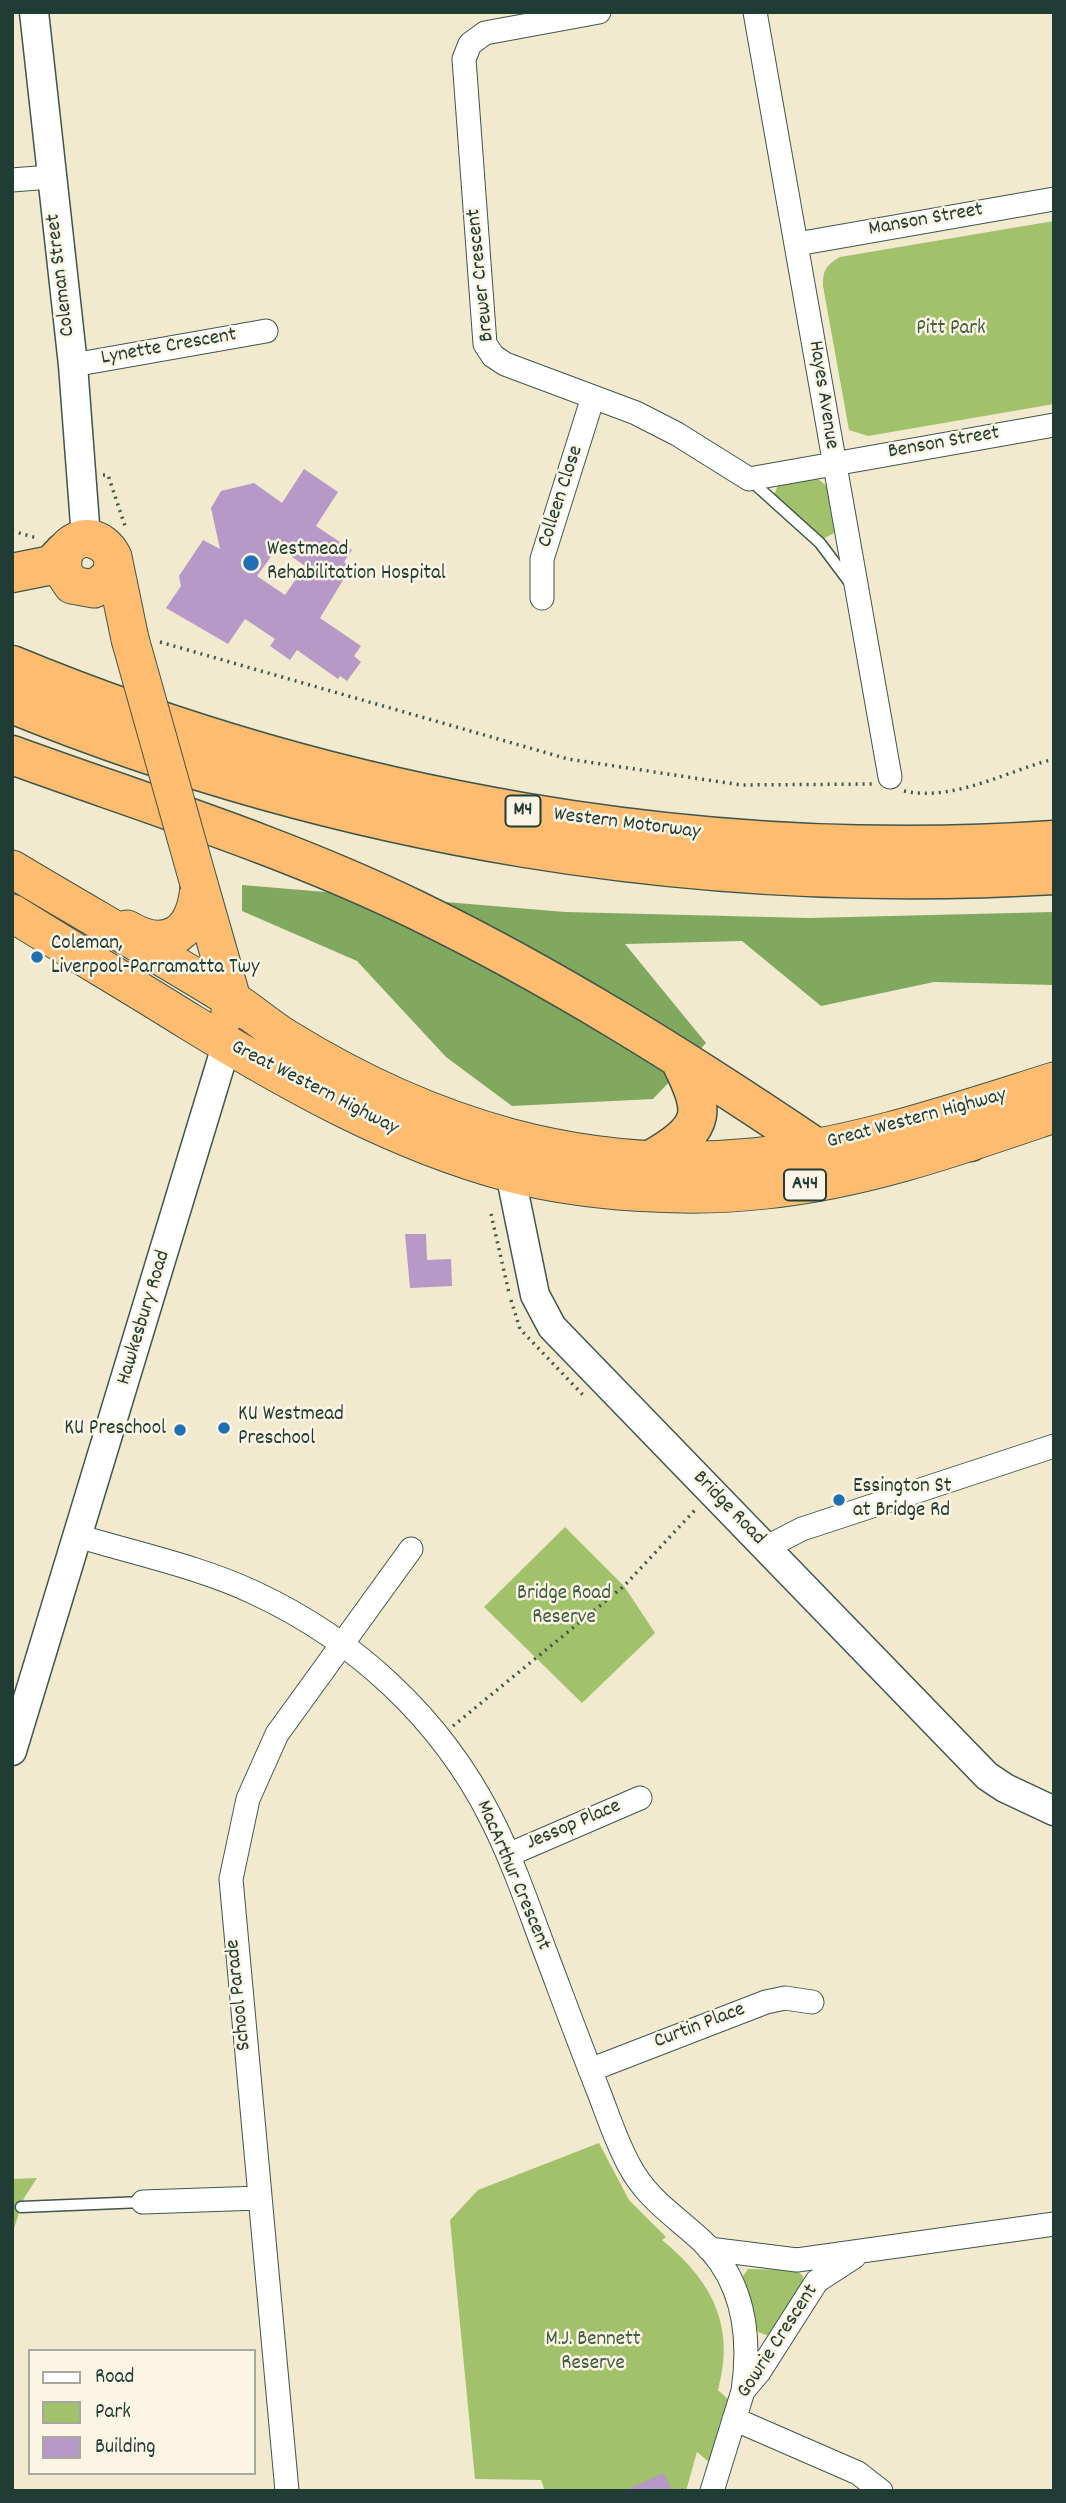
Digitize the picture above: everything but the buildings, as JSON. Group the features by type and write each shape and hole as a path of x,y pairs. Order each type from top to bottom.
{"highway":[{"path":"12,572 52,565 88,544"},
{"name":"Coleman Street","path":"143,640 65,578 61,561 88,544 143,640 199,884 232,999 226,1046"},
{"name":"Western Motorway","path":"12,665 124,709 259,751 391,786 521,811 660,831 748,839 895,844 1054,840"},
{"name":"Western Motorway","path":"12,704 161,760 232,782 370,818 492,843 635,864 775,876 934,880 1054,875"},
{"path":"12,755 251,839 413,908 588,1002 815,1147 844,1156 867,1156 970,1142"},
{"name":"Great Western Highway","path":"12,869 232,999 284,1037 380,1090 512,1157 587,1153 654,1158 752,1157 897,1130 1054,1081"},
{"name":"Coleman Street","path":"76,908 106,915 150,941 167,940 178,934 190,920 198,898 199,884"},
{"name":"Great Western Highway","path":"12,913 226,1046 356,1116 432,1147 512,1157 635,1191 765,1191 858,1174 970,1142 1054,1114"},
{"path":"654,1158 680,1143 694,1127 698,1112 697,1096 679,1058"}],"street":[{"name":"Coleman Street","path":"34,12 50,177 73,365 88,544"},
{"name":"Brewer Crescent","path":"599,12 485,33 470,44 464,59 485,344 493,356 505,364 593,397 677,434 749,479"},
{"name":"Hayes Avenue","path":"755,12 797,244 887,784"},
{"path":"12,180 50,177"},
{"name":"Manson Street","path":"797,244 1054,199"},
{"name":"Lynette Crescent","path":"73,365 265,331"},
{"name":"Colleen Close","path":"542,598 542,559 593,397"},
{"name":"Benson Street","path":"834,463 1054,425"},
{"path":"749,479 834,463"},
{"name":"Hawkesbury Road","path":"12,1751 226,1046"},
{"name":"Bridge Road","path":"512,1157 535,1295 545,1318 987,1776 1053,1808"},
{"path":"765,1548 802,1529 1054,1446"},
{"name":"MacArthur Crescent","path":"78,1536 254,1592 302,1617 377,1672 440,1737 468,1777 508,1855 622,2152 636,2178 662,2209 709,2249 732,2284 741,2307 747,2348 743,2391"},
{"name":"School Parade","path":"287,2491 231,1879 243,1816 269,1750 341,1644 411,1549"},
{"name":"Jessop Place","path":"508,1855 640,1798"},
{"name":"Curtin Place","path":"590,2070 766,2002 785,1998 812,2002"},
{"path":"143,2202 260,2199"},
{"name":"Gowrie Crescent","path":"709,2249 782,2260 859,2253 1054,2224"},
{"name":"Gowrie Crescent","path":"712,2491 743,2391 759,2372 817,2281 859,2253"},
{"path":"734,2419 858,2473 881,2491"}],"lane":[{"name":"Brewer Crescent","path":"749,479 820,543 855,591"},
{"path":"21,2207 143,2202"}],"path":[{"path":"12,531 88,544 108,474 82,478"},
{"path":"143,640 568,759 741,785 887,784 916,794 947,792 1054,759"},
{"path":"440,1737 624,1586 695,1510"}],"green space":[{"name":"Pitt Park","path":"1054,221 1054,404 868,436 849,430 823,286 823,276 829,265 840,257"},
{"path":"818,479 828,487 836,527 834,533 823,539 774,495 778,485"},
{"path":"242,885 565,912 809,918 1054,912 1054,985 934,982 821,1006 742,941 625,944 706,1043 653,1099 512,1106 446,1057 357,961 242,911"},
{"name":"Bridge Road Reserve","path":"565,1527 624,1586 655,1633 582,1703 484,1607"},
{"name":"M.J. Bennett Reserve","path":"599,2143 629,2200 666,2237 662,2240 694,2271 706,2288 721,2325 723,2367 718,2390 729,2400 710,2463 697,2452 686,2491 545,2491 541,2480 475,2479 450,2220 478,2190"},
{"path":"37,2178 24,2198 12,2234 12,2179"},
{"path":"748,2269 796,2270 803,2276 804,2281 769,2336 758,2332 743,2276"}],"place":[{"name":"Westmead Rehabilitation Hospital","path":"251,563"},
{"name":"Coleman, Liverpool-Parramatta Twy","path":"37,957"},
{"name":"KU Westmead Preschool","path":"224,1428"},
{"name":"KU Preschool","path":"180,1430"},
{"name":"Essington St at Bridge Rd","path":"839,1500"}]}
